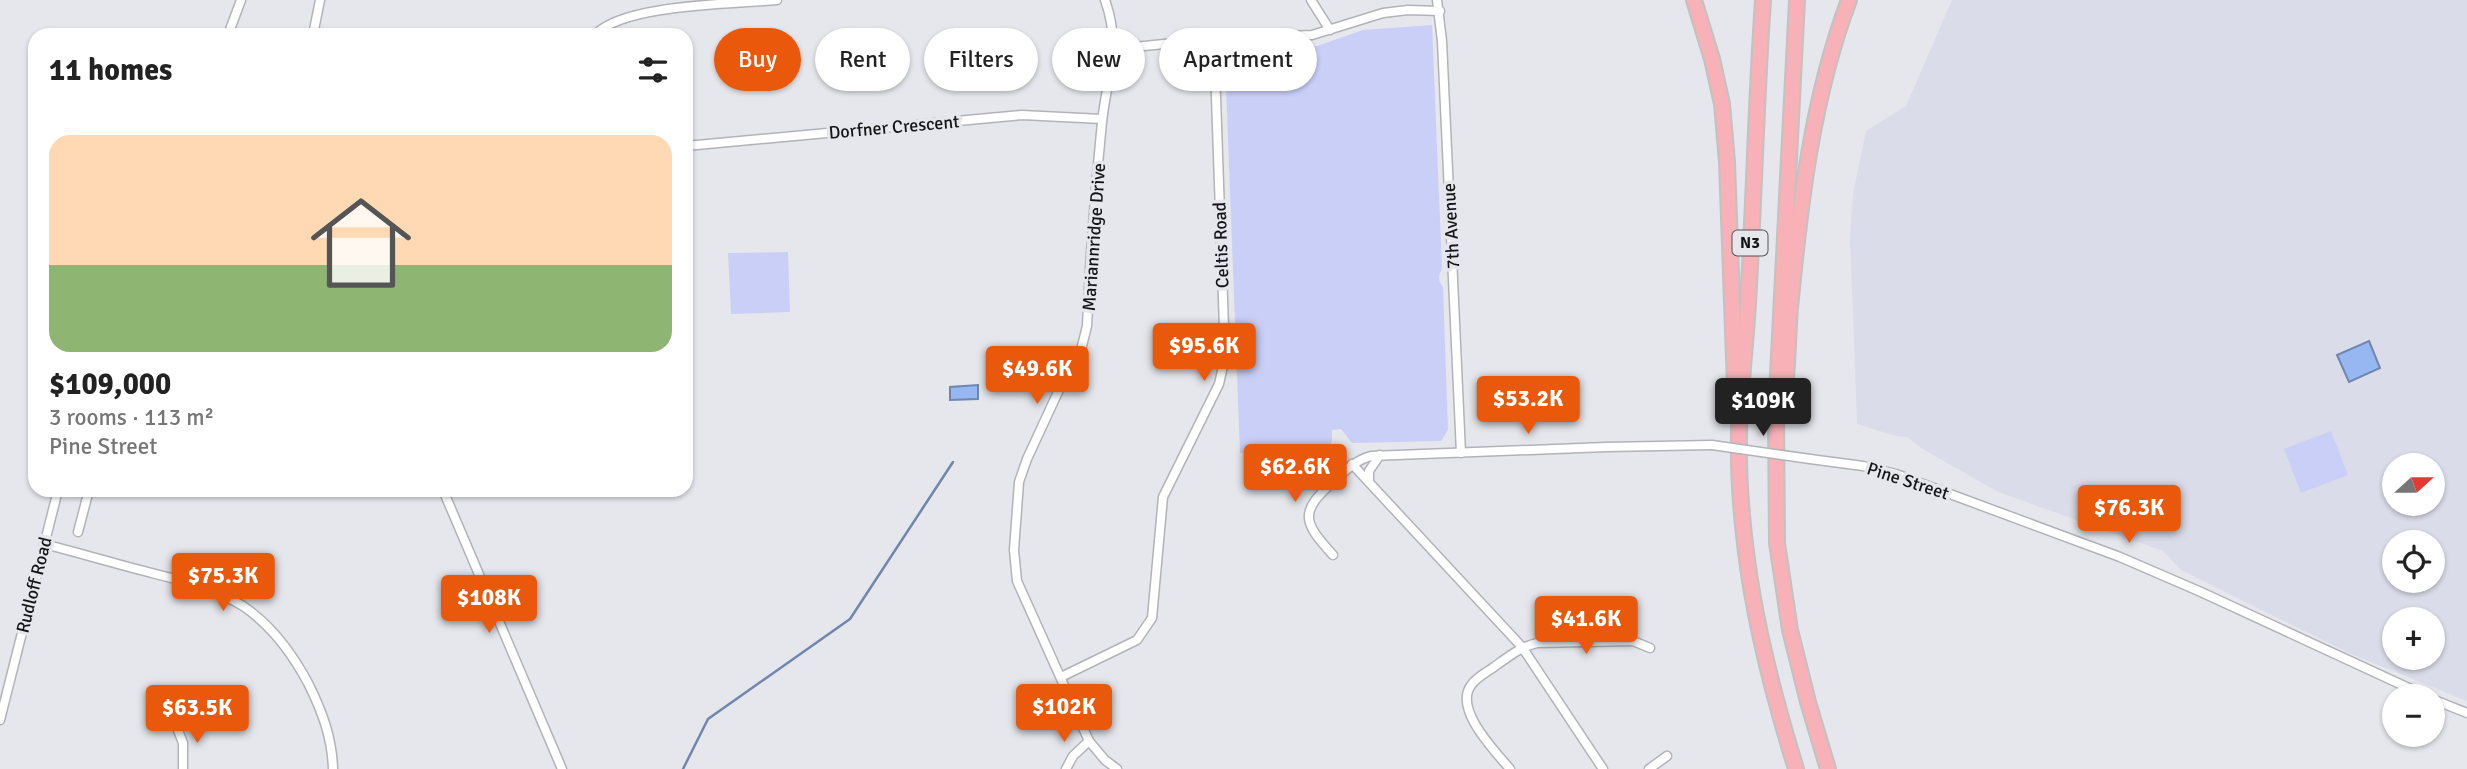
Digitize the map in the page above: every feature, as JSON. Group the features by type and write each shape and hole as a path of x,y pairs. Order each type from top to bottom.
{"highway":[{"path":"1693,0 1712,59 1721,104 1727,162 1733,376 1740,411"},
{"name":"N3","path":"1763,0 1740,411 1741,486 1746,552 1757,626 1775,701 1796,769"},
{"name":"N3","path":"1797,0 1776,414 1777,543 1784,600 1808,702 1828,769"},
{"path":"1776,414 1784,399 1800,212 1809,155 1832,52 1849,0"}],"street":[{"path":"231,28 241,0"},
{"path":"314,28 320,0"},
{"path":"604,28 614,21 653,12 777,0"},
{"name":"Mariannridge Drive","path":"1104,0 1112,28"},
{"path":"1311,0 1330,30"},
{"name":"7th Avenue","path":"1437,0 1440,11 1461,453"},
{"path":"1317,33 1383,13 1408,10 1440,11"},
{"name":"Mariannridge Drive","path":"1107,91 1102,119 1087,326 1081,350 1064,379 1022,470 1017,498 1014,560 1017,581 1089,741 1105,760 1117,769"},
{"name":"Celtis Road","path":"1060,677 1137,640 1152,618 1163,497 1223,372 1216,91"},
{"name":"Dorfner Crescent","path":"693,145 1022,115 1102,119"},
{"name":"Pine Street","path":"1352,464 1362,458 1380,455 1712,445 1863,466 1896,474 2120,557 2400,684"},
{"path":"1369,482 1368,471 1380,455"},
{"path":"1333,555 1315,535 1309,509 1320,493 1352,464 1522,648 1602,769"},
{"name":"Rudloff Road","path":"0,720 56,497"},
{"path":"78,531 87,497"},
{"path":"446,497 562,769"},
{"path":"44,544 199,585 243,606 288,649 303,674 324,714 333,754 333,769"},
{"path":"1510,769 1480,732 1468,711 1467,693 1472,684 1522,648 1537,643 1633,641 1650,648"},
{"path":"2445,704 2467,713"},
{"path":"176,725 183,743 183,769"},
{"path":"1066,769 1073,756 1089,741"},
{"path":"1649,769 1667,756"}],"shaded area":[{"path":"1952,0 2467,0 2467,701 2445,692 2445,684 2425,684 2390,670 2445,670 2445,607 2382,607 2382,667 2351,654 2181,570 2163,551 1998,492 1921,448 1907,437 1857,424 1850,235 1853,194 1866,131 1906,106"},
{"path":"1432,25 1442,269 1439,278 1443,287 1448,430 1441,441 1352,443 1341,429 1332,430 1332,441 1328,450 1240,453 1226,91 1317,91 1317,46 1363,30"},
{"path":"788,252 790,312 731,314 728,253"},
{"path":"2369,341 2380,368 2349,382 2337,355"},
{"path":"978,385 978,399 950,400 950,387"},
{"path":"2331,431 2348,475 2301,493 2284,449"}],"waterway":[{"path":"683,769 708,719 850,619 953,462"}]}
